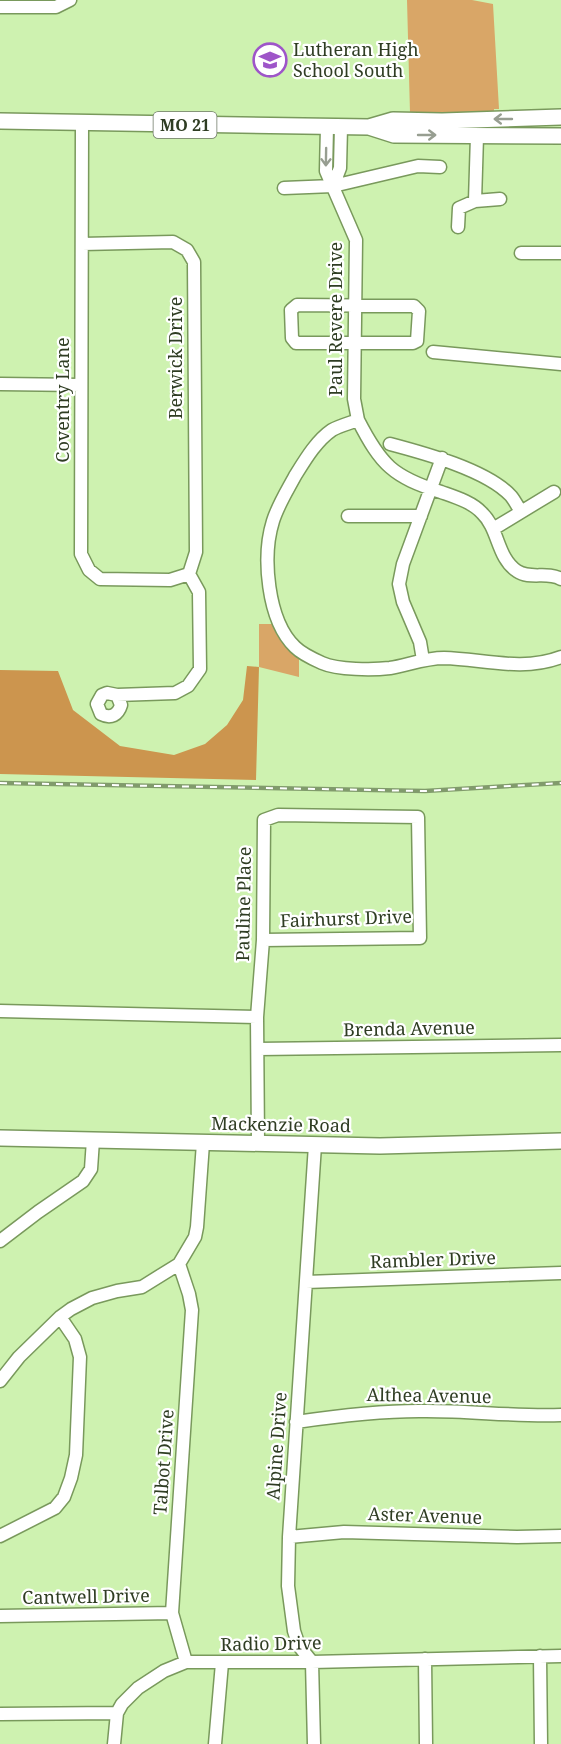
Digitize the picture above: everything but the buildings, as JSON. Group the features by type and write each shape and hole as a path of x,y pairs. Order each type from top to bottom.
{"main road":[{"name":"MO 21","path":"0,121 369,127 393,120 442,121 561,117"},
{"name":"MO 21","path":"369,127 394,135 561,136"},
{"name":"Mackenzie Road","path":"0,1138 414,1146 561,1141"}],"street":[{"path":"0,7 56,7 70,0"},
{"name":"Coventry Lane","path":"82,123 81,554 88,570 100,579 170,580 189,574"},
{"name":"Paul Revere Drive","path":"334,127 326,171 356,240 354,399 358,420 372,447 387,466 415,484 471,504 482,512 493,529 509,565 514,569 525,575 549,575 561,579"},
{"path":"475,201 477,136"},
{"path":"284,188 333,186 418,166 440,167"},
{"path":"458,227 459,208 475,201 500,199"},
{"name":"Berwick Drive","path":"82,244 173,242 187,250 194,262 196,552 189,574"},
{"path":"521,253 561,253"},
{"path":"297,305 414,306 419,311 417,341 354,342 293,341 291,310 297,305"},
{"path":"433,352 561,364"},
{"path":"0,384 81,385"},
{"name":"Paul Revere Drive","path":"358,420 332,430 309,454 284,496 273,520 268,542 271,597 282,628 294,646 325,665 360,669 390,668 423,660 444,658 501,664 526,664 547,662 561,657"},
{"path":"390,444 442,458 500,487 511,496 521,512"},
{"path":"423,660 420,642 403,603 399,584 403,564 442,458"},
{"path":"493,529 554,492"},
{"path":"348,516 421,516"},
{"path":"117,695 176,693 188,686 200,669 199,592 189,574"},
{"name":"Pauline Place","path":"258,1144 257,1017 263,940 264,820 278,815 418,817"},
{"name":"Fairhurst Drive","path":"263,940 420,938 418,817"},
{"path":"0,1011 257,1017"},
{"name":"Brenda Avenue","path":"258,1049 561,1045"},
{"path":"0,1241 83,1182 91,1169 93,1140"},
{"path":"0,1381 19,1357 60,1317 92,1298 142,1287 179,1264 195,1237 197,1227 203,1143"},
{"name":"Alpine Drive","path":"312,1662 299,1646 294,1631 288,1586 296,1422 315,1145"},
{"name":"Talbot Drive","path":"179,1264 192,1310 172,1613 186,1662"},
{"name":"Rambler Drive","path":"306,1282 561,1273"},
{"path":"0,1536 55,1508 64,1497 71,1478 76,1455 80,1357 75,1339 60,1317"},
{"name":"Althea Avenue","path":"296,1422 353,1413 421,1411 525,1416 561,1415"},
{"name":"Aster Avenue","path":"289,1537 344,1532 517,1537 561,1536"},
{"name":"Cantwell Drive","path":"0,1616 172,1613"},
{"path":"540,1656 542,1744"},
{"name":"Radio Drive","path":"117,1713 122,1704 138,1688 164,1671 186,1662 222,1664 561,1656"},
{"path":"425,1659 426,1744"},
{"path":"312,1662 314,1744"},
{"path":"215,1744 222,1664"},
{"path":"0,1714 117,1713 114,1744"}],"shaded area":[{"path":"407,0 472,0 493,4 499,109 494,109 494,112 410,113"},
{"path":"259,624 272,624 283,643 299,658 299,677 259,667"},
{"path":"247,666 259,667 256,780 0,774 0,670 58,671 73,710 120,746 174,755 205,744 227,725 243,700"}],"railway":[{"path":"0,783 425,791 561,783"}],"place":[{"name":"Lutheran High School South","path":"270,60"}]}
